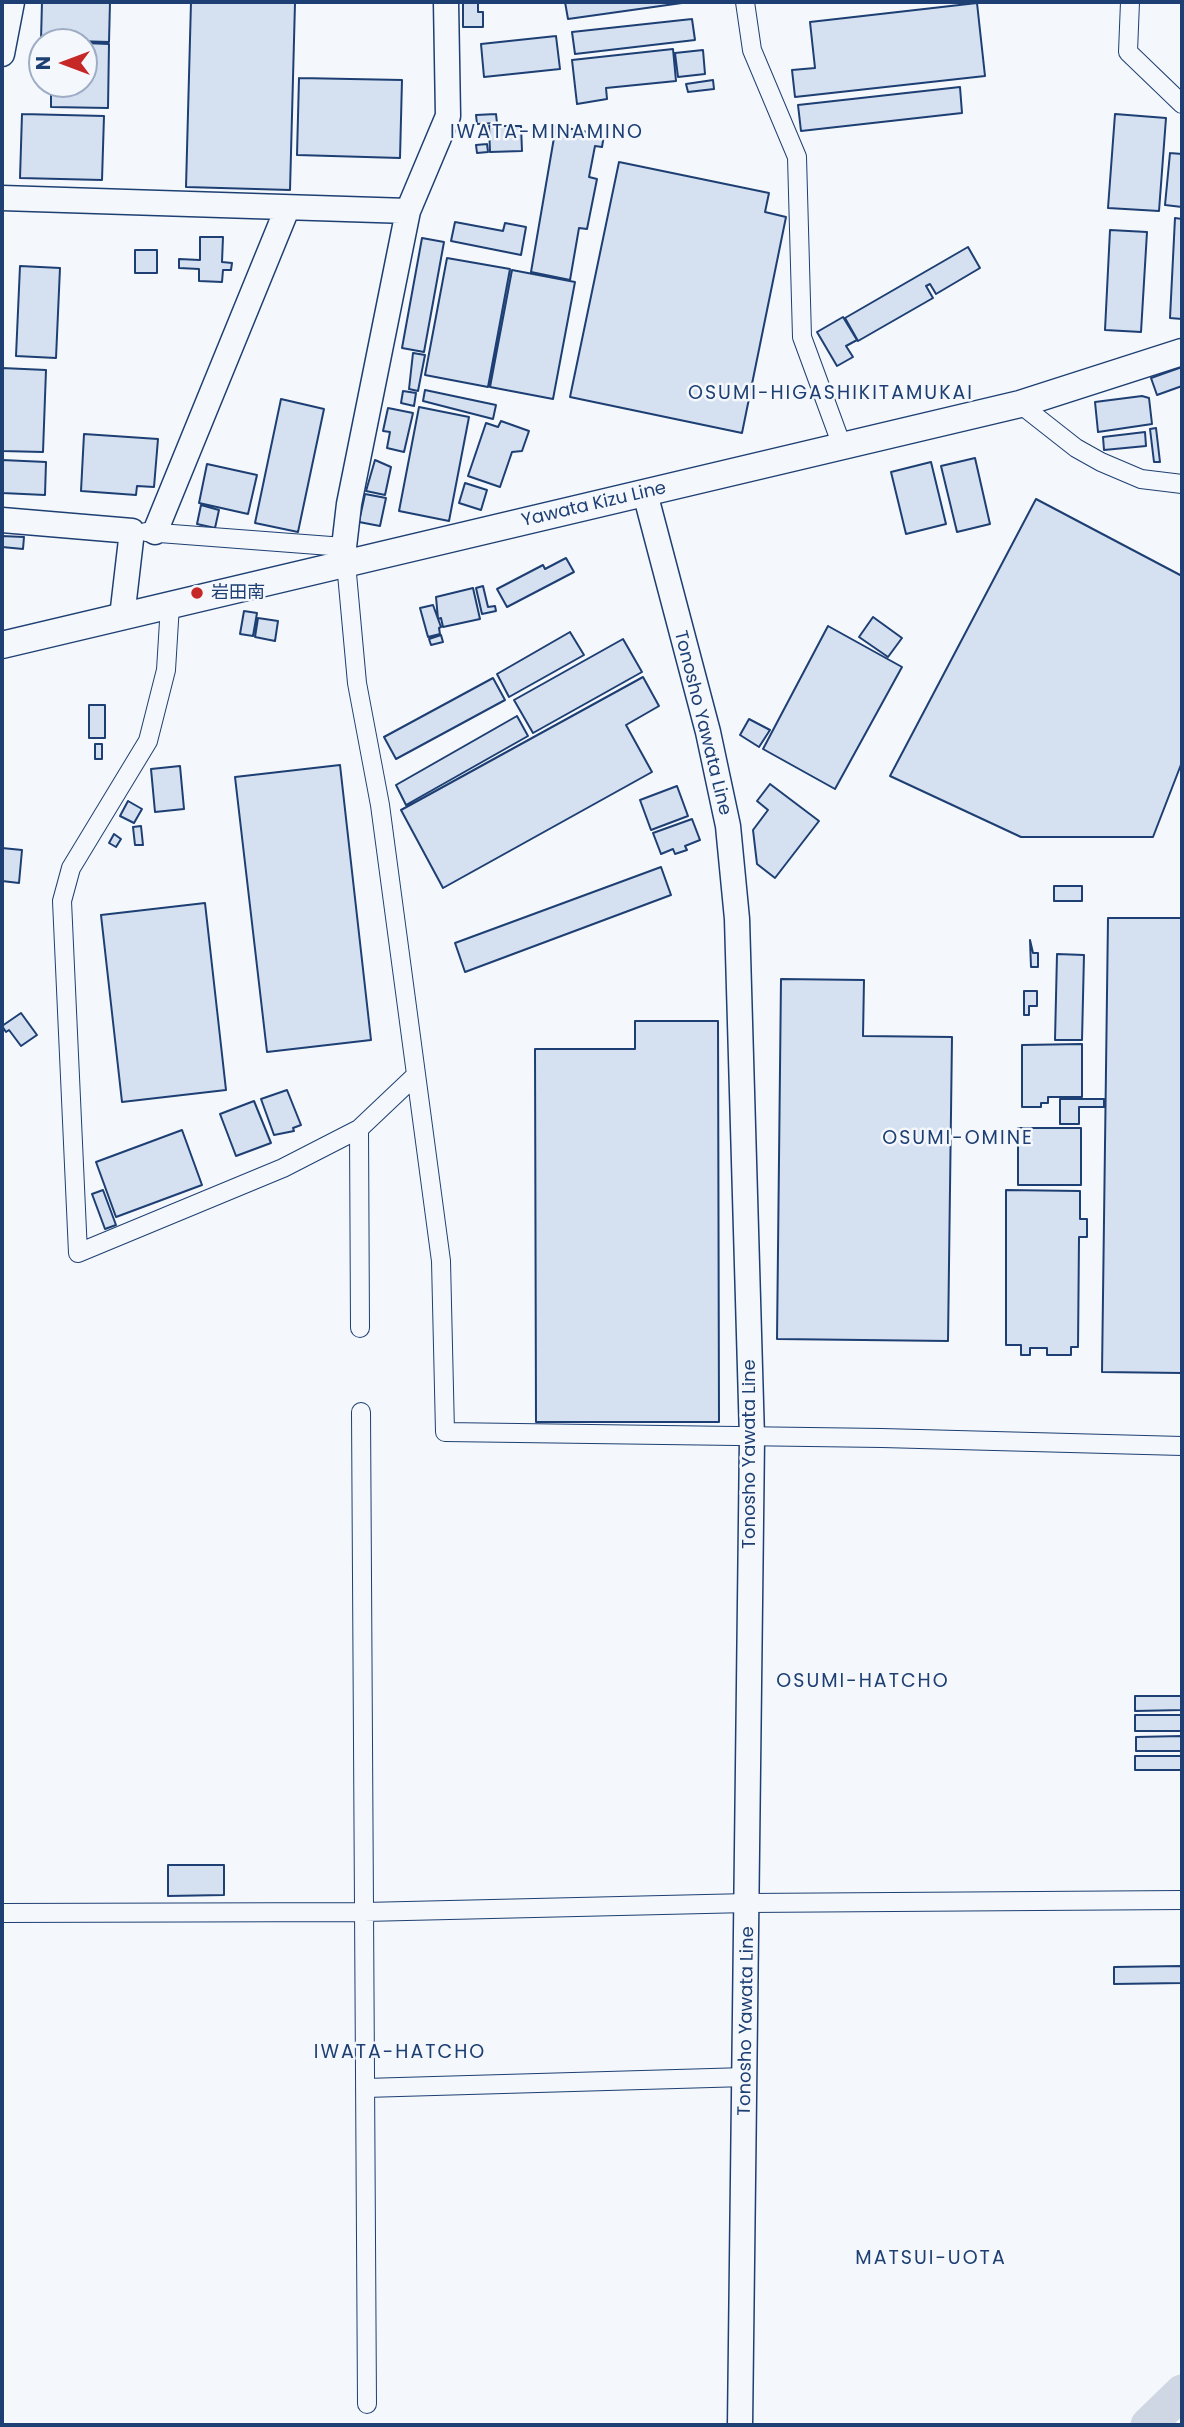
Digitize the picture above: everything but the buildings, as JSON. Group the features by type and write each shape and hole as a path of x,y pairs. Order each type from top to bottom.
{"main road":[{"path":"2,54 12,2"},
{"path":"345,555 349,504 408,211 448,116 446,2"},
{"path":"2,198 408,211"},
{"path":"122,617 144,532 287,208"},
{"name":"Yawata Kizu Line","path":"2,645 170,605 345,555 645,493 1020,404 1182,352"},
{"name":"Tonosho Yawata Line","path":"645,493 659,555 708,732 727,826 737,919 752,1438 740,2425"},
{"path":"2,520 144,532"}],"street":[{"path":"745,2 752,50 797,157 802,337 842,446"},
{"path":"1130,2 1128,52 1182,104"},
{"path":"1020,404 1076,448 1101,462 1141,479 1182,484"},
{"path":"144,532 345,555 357,683 380,805 442,1261 445,1432 882,1438 1182,1446"},
{"path":"170,605 166,670 148,741 71,868 62,901 78,1253 283,1168 359,1129 416,1075"},
{"path":"359,1129 360,1328"},
{"path":"361,1412 367,2404"},
{"path":"2,1913 364,1912 748,1903 1182,1900"},
{"path":"365,2088 746,2077"}],"waterway":[{"path":"1148,2425 1182,2392"}],"place":[{"name":"岩田南","path":"197,593"}],"district":[{"name":"IWATA-MINAMINO","path":"547,133"},
{"name":"OSUMI-HIGASHIKITAMUKAI","path":"831,394"},
{"name":"OSUMI-OMINE","path":"958,1139"},
{"name":"OSUMI-HATCHO","path":"863,1682"},
{"name":"IWATA-HATCHO","path":"400,2053"},
{"name":"MATSUI-UOTA","path":"931,2259"}]}
